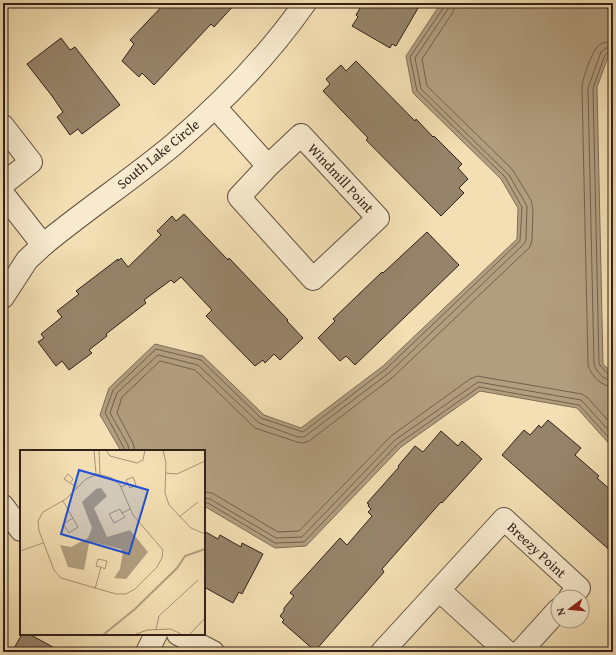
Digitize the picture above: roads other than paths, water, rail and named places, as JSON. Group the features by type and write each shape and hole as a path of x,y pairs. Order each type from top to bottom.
{"street":[{"name":"South Lake Circle","path":"3,296 27,260 43,245 172,145 215,107 258,63 295,18 305,3"},
{"path":"215,107 268,166"},
{"path":"3,126 31,162 3,184"},
{"name":"Windmill Point","path":"301,135 378,218 313,279 239,197 268,166 301,135"},
{"path":"3,194 43,245"},
{"path":"3,506 20,529"},
{"name":"Breezy Point","path":"382,652 504,519 579,588 578,589"},
{"path":"439,590 507,652"},
{"path":"520,652 550,619"},
{"path":"146,652 155,635"},
{"path":"180,635 213,652"}],"water":[{"path":"441,3 613,3 613,57 608,57 597,87 603,364 613,374 613,448 577,408 480,391 401,447 306,546 275,548 205,507 205,450 120,450 100,415 109,388 155,344 203,356 264,415 301,428 383,366 517,239 518,208 501,179 413,93 406,56"}]}
